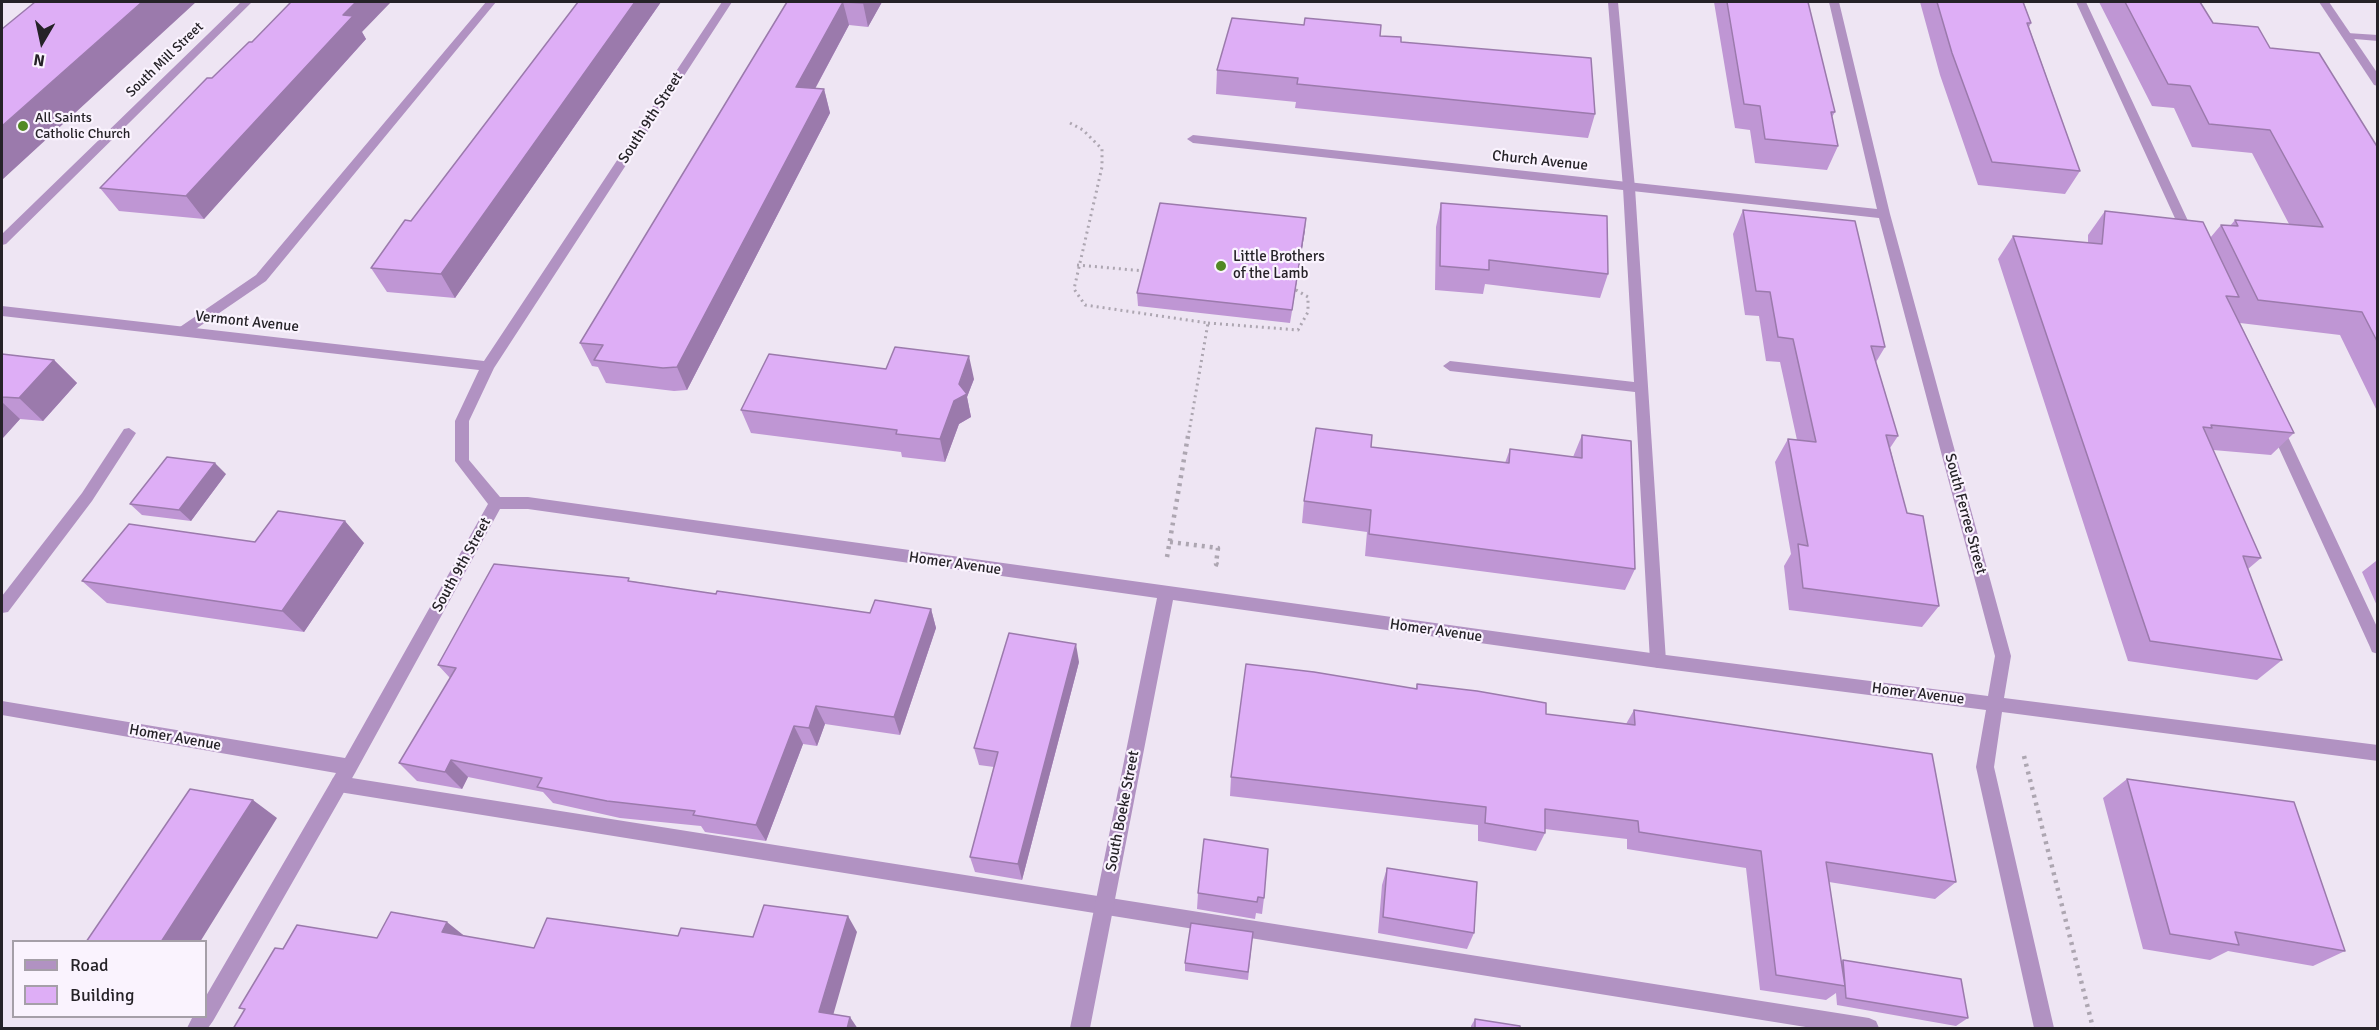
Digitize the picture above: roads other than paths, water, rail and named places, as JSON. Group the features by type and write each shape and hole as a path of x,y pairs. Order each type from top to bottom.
{"street":[{"name":"South Mill Street","path":"2,241 247,2"},
{"path":"182,332 261,278 491,2"},
{"name":"South 9th Street","path":"207,1012 350,767 496,503 462,461 462,421 488,366 727,2"},
{"path":"1613,2 1629,188 1658,661"},
{"name":"South Ferree Street","path":"1834,2 1884,214 2003,656 1993,704 1985,767 2044,1029"},
{"path":"2081,2 2194,248"},
{"path":"2324,2 2378,83"},
{"path":"2347,36 2378,38"},
{"name":"Church Avenue","path":"1192,139 1884,214"},
{"name":"Vermont Avenue","path":"2,311 488,366"},
{"path":"1450,366 1641,388"},
{"path":"2269,410 2378,647"},
{"path":"2,607 87,497 129,433"},
{"name":"Homer Avenue","path":"496,503 528,503 1658,661 2378,753"},
{"name":"South Boeke Street","path":"1080,1029 1166,594"},
{"name":"Homer Avenue","path":"2,708 350,767"},
{"path":"339,784 1104,904 1869,1029"}],"place":[{"name":"All Saints Catholic Church","path":"23,126"},
{"name":"Little Brothers of the Lamb","path":"1221,266"}]}
